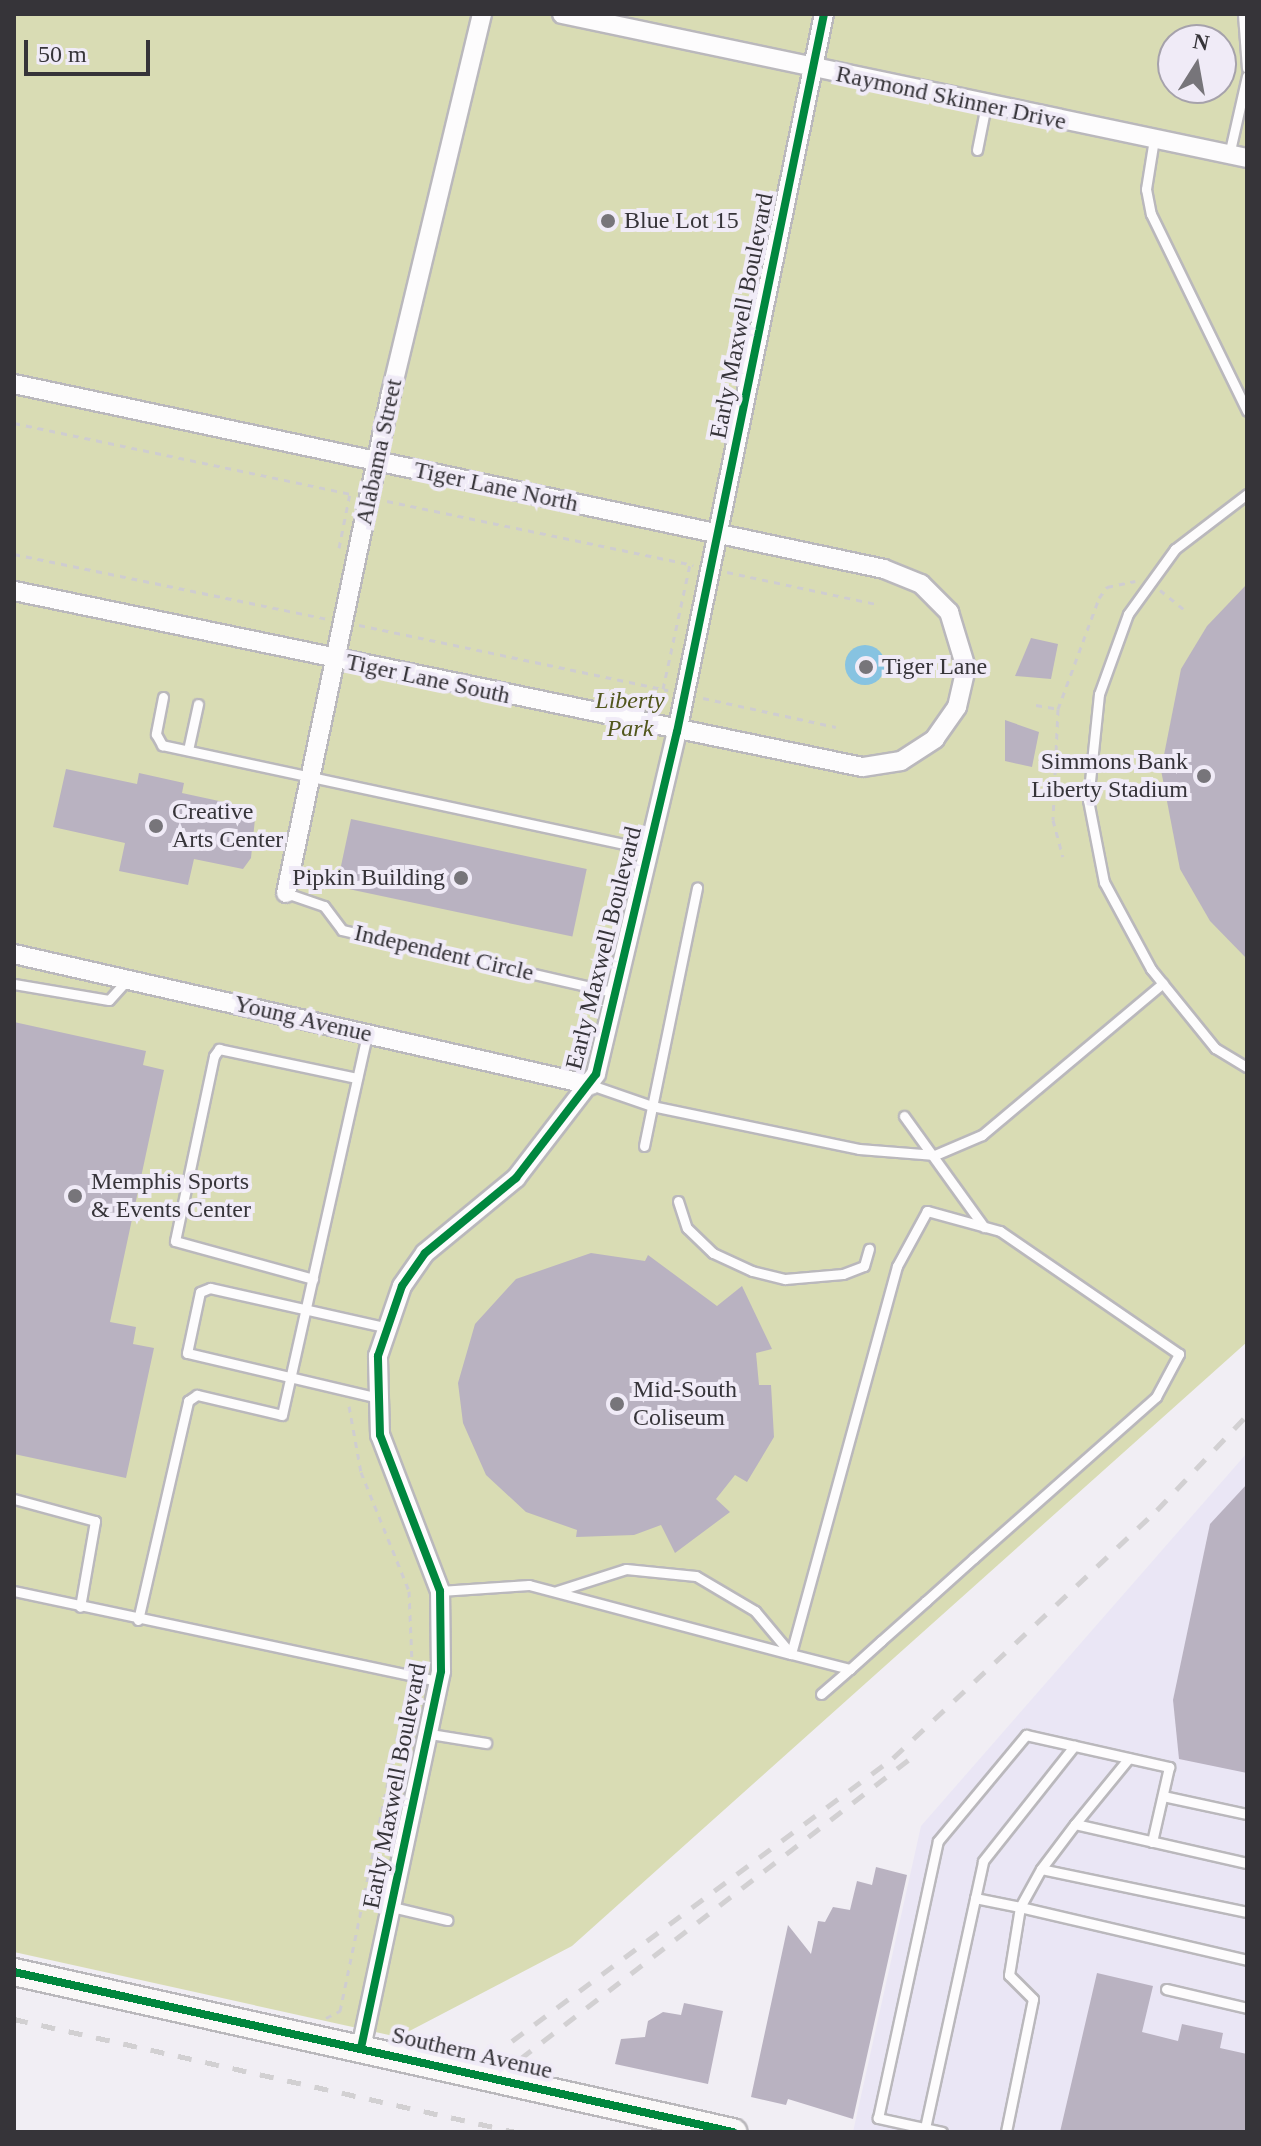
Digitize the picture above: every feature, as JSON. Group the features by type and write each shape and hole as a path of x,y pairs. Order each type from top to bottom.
{"main road":[{"name":"Southern Avenue","path":"14,1972 733,2132"}],"street":[{"name":"Alabama Street","path":"286,893 376,462 482,14"},
{"name":"Raymond Skinner Drive","path":"562,14 813,70 1238,157"},
{"name":"Early Maxwell Boulevard","path":"361,2048 439,1681 440,1591 391,1474 379,1398 385,1327 425,1253 516,1178 591,1085 677,732 824,14"},
{"name":"Tiger Lane North","path":"14,384 884,569 921,584 949,612 964,648 963,689 948,724 919,752 882,766 843,765"},
{"name":"Tiger Lane South","path":"14,591 843,765"},
{"name":"Young Avenue","path":"14,954 591,1085"}],"lane":[{"path":"1243,14 1247,68"},
{"path":"1238,157 1247,76"},
{"path":"977,150 986,105"},
{"path":"1154,139 1146,189 1151,214 1247,411"},
{"path":"1247,494 1175,549 1128,614 1099,694 1088,800 1104,882 1163,983 1215,1048 1247,1067"},
{"path":"163,697 157,739 188,750 647,849"},
{"path":"188,750 198,704"},
{"path":"644,1146 697,887"},
{"name":"Independent Circle","path":"286,893 324,906 342,930 613,992"},
{"path":"14,984 109,1000 128,979"},
{"path":"591,1085 652,1106 859,1149 935,1155 982,1135 1163,983"},
{"path":"138,1620 188,1401 197,1395 282,1415 367,1034"},
{"path":"313,1279 175,1241 211,1071 219,1049 357,1078"},
{"path":"904,1116 984,1227"},
{"path":"678,1201 687,1228 713,1253 752,1271 785,1279 843,1274 864,1266 869,1249"},
{"path":"791,1654 897,1266 927,1211 984,1227 1179,1354 1156,1397 821,1694"},
{"path":"379,1398 289,1383 187,1353 200,1292 210,1288 385,1327"},
{"path":"14,1499 95,1521 80,1607"},
{"path":"555,1591 626,1569 696,1576 755,1611 791,1654"},
{"path":"440,1591 493,1583 555,1591 850,1669"},
{"path":"14,1591 409,1679 439,1681"},
{"path":"430,1734 486,1743"},
{"path":"942,2132 878,2118 938,1841 1026,1735 1169,1767 1152,1842"},
{"path":"925,2128 983,1861 1074,1746"},
{"path":"1006,2132 1033,1999 1009,1975 1020,1907 1041,1869 1129,1758"},
{"path":"1163,1796 1247,1814"},
{"path":"1075,1824 1247,1863"},
{"path":"1041,1869 1247,1912"},
{"path":"975,1898 1247,1960"},
{"path":"392,1907 447,1920"},
{"path":"1166,1989 1247,2008"}],"path":[{"path":"14,423 876,604"},
{"path":"14,554 836,727"},
{"path":"663,689 690,564"},
{"path":"1063,857 1053,820 1058,709 1073,654 1107,587 1151,583 1185,610"},
{"path":"1036,705 1058,709"},
{"path":"312,2015 340,2011 409,1679 409,1591 361,1472 349,1406"}],"shaded area":[{"path":"1247,1453 1247,2132 853,2132 921,1826"}],"green space":[{"name":"Liberty Park","path":"14,14 1247,14 1247,1342 572,1946 398,2037 14,1952"}],"water":[{"path":"865,645 879,651 885,665 879,679 865,685 851,679 845,665 851,651"}],"building":[{"name":"Simmons Bank Liberty Stadium","path":"1247,584 1247,959 1210,921 1180,869 1161,770 1181,669 1207,626"},
{"path":"1031,638 1058,644 1051,679 1015,676"},
{"path":"1005,720 1039,732 1032,767 1005,761"},
{"name":"Creative Arts Center","path":"66,769 137,784 139,773 184,783 182,793 256,809 251,858 243,869 194,859 188,885 119,871 125,843 53,827"},
{"name":"Pipkin Building","path":"351,819 587,869 572,937 337,886"},
{"name":"Memphis Sports & Events Center","path":"14,1022 146,1051 143,1065 164,1070 110,1322 136,1327 133,1344 154,1348 126,1478 14,1454"},
{"name":"Mid-South Coliseum","path":"591,1253 645,1261 648,1255 717,1306 742,1286 772,1349 756,1353 759,1385 771,1385 774,1437 747,1482 735,1475 716,1499 730,1512 675,1553 661,1525 634,1535 576,1537 577,1530 526,1512 486,1475 463,1423 458,1383 475,1324 516,1279"},
{"path":"1247,1484 1247,1773 1179,1759 1173,1700 1210,1524"},
{"path":"876,1867 907,1875 853,2119 788,2099 786,2105 751,2097 788,1925 811,1954 818,1921 825,1922 833,1907 850,1910 857,1881 872,1885"},
{"path":"1097,1973 1153,1986 1142,2032 1178,2041 1182,2024 1223,2033 1220,2048 1247,2054 1247,2132 1060,2132"},
{"path":"684,2003 723,2011 708,2084 615,2064 621,2039 645,2037 648,2021 663,2012 681,2015"}],"railway":[{"path":"512,2041 893,1758 1157,1510 1247,1415"},
{"path":"520,2059 908,1760"},
{"path":"14,2019 516,2132"}],"cycle path":[{"path":"361,2048 441,1671 440,1591 380,1435 378,1356 402,1286 425,1253 516,1178 596,1074 677,732 824,14"},
{"path":"14,1972 733,2132"}],"place":[{"name":"Blue Lot 15","path":"608,221"},
{"name":"Tiger Lane","path":"866,667"},
{"name":"Simmons Bank Liberty Stadium","path":"1204,776"},
{"name":"Creative Arts Center","path":"156,826"},
{"name":"Pipkin Building","path":"461,878"},
{"name":"Memphis Sports & Events Center","path":"75,1196"},
{"name":"Mid-South Coliseum","path":"617,1404"}]}
